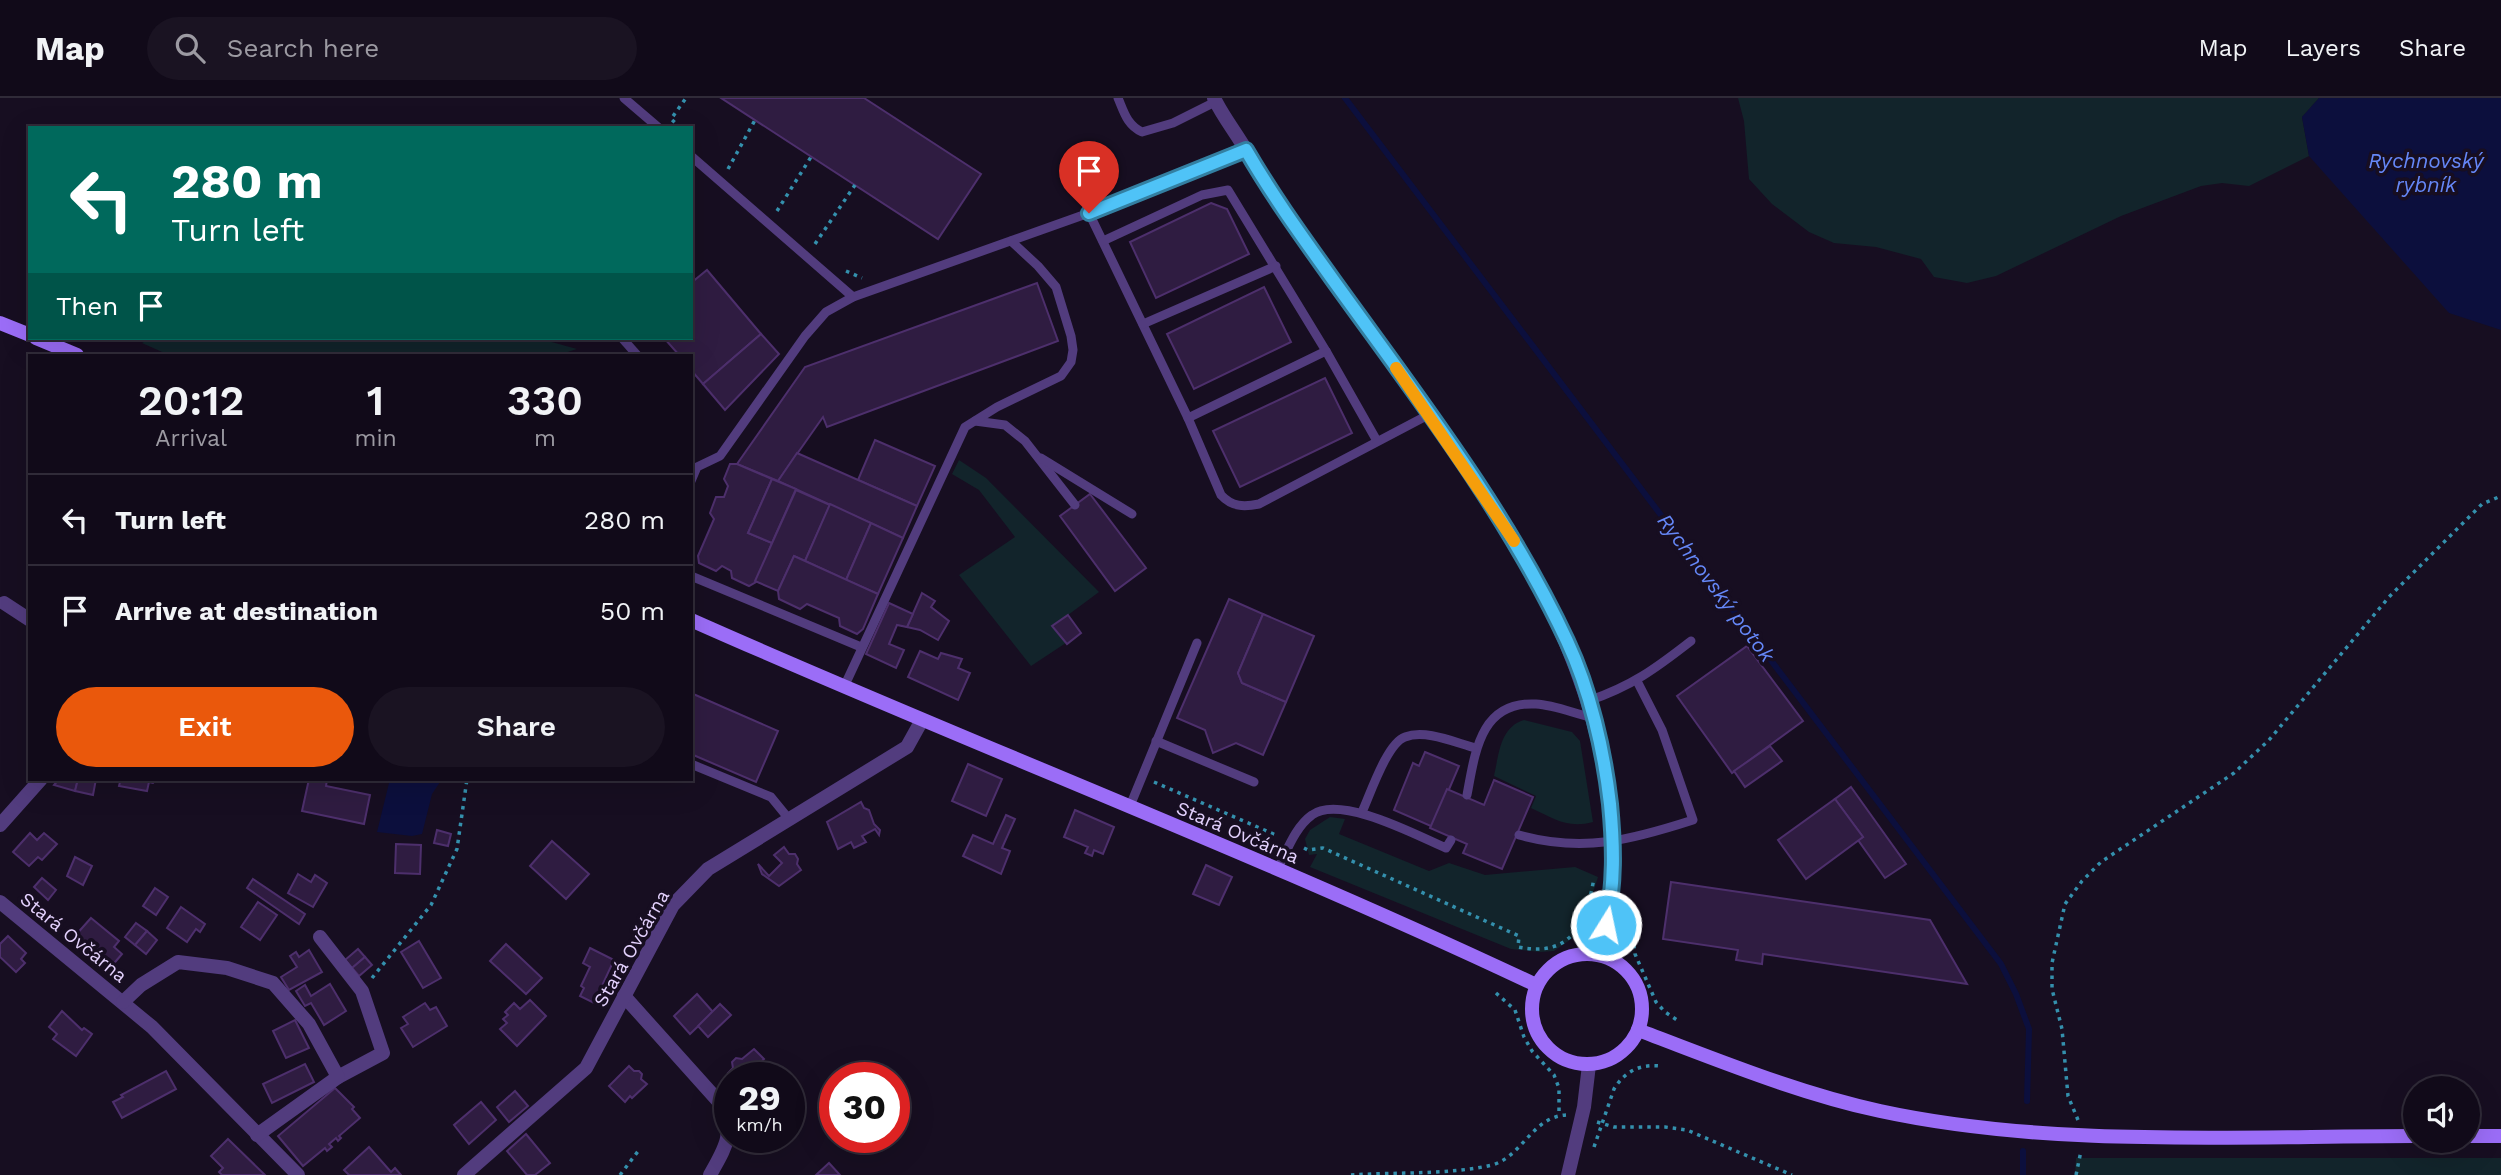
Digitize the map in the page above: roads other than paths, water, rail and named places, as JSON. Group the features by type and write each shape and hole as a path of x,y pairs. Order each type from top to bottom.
{"main road":[{"path":"0,323 28,334"},
{"path":"41,340 75,354"},
{"name":"Stará Ovčárna","path":"693,621 1278,870 1536,985"},
{"path":"1576,955 1599,956 1620,966 1636,984 1642,1006 1639,1030 1617,1056 1589,1065 1577,1064 1560,1058 1542,1043 1534,1026 1531,1003 1536,985 1546,971 1560,961 1576,955"},
{"path":"1639,1030 1781,1084 1879,1111 1993,1129 2104,1136 2403,1136"},
{"path":"2480,1136 2501,1136"}],"street":[{"path":"1215,100 1271,194 1430,414 1507,528 1568,642 1594,718 1606,776 1613,842 1612,894 1599,956"},
{"path":"4,603 28,619"},
{"name":"Stará Ovčárna","path":"464,1175 586,1068 673,905 708,869 907,747 922,720"},
{"path":"0,825 39,781"},
{"name":"Stará Ovčárna","path":"0,902 152,1027 298,1175"},
{"path":"257,1135 338,1077 383,1053 362,991 320,937"},
{"name":"Stará Ovčárna","path":"123,1002 141,985 178,962 228,968 273,983 309,1024 338,1077"},
{"path":"624,996 720,1103 729,1122 725,1148 710,1175"},
{"path":"1567,1175 1582,1116 1589,1065"}],"lane":[{"path":"624,98 657,126"},
{"path":"1118,98 1128,121 1133,128 1142,132 1173,123 1215,100"},
{"path":"693,476 697,467 720,456 826,312 853,297 1089,213 1246,150"},
{"path":"693,158 853,297"},
{"path":"1102,241 1202,195 1227,190 1276,267 1377,440"},
{"path":"1089,213 1222,495 1228,502 1247,506 1259,504 1430,414"},
{"path":"844,687 965,427 997,407 1061,376 1071,362 1073,350 1056,287 1011,241"},
{"path":"1143,324 1276,267"},
{"path":"624,340 636,354"},
{"path":"1188,418 1326,351"},
{"path":"975,421 1005,425 1025,441 1075,505"},
{"path":"1037,455 1132,514"},
{"path":"693,577 861,647"},
{"path":"1588,701 1619,690 1651,673 1691,641"},
{"path":"1129,806 1197,643"},
{"path":"1519,835 1545,842 1596,844 1647,835 1693,820 1662,730 1637,681"},
{"path":"1467,795 1476,748 1490,720 1500,712 1515,705 1538,704 1594,718"},
{"path":"1362,812 1392,748 1404,737 1424,735 1476,748"},
{"path":"1156,741 1254,782"},
{"path":"693,765 771,797 789,819"},
{"path":"1278,870 1298,829 1314,813 1335,809 1362,812 1446,848 1451,840"}],"water":[{"name":"Rychnovský rybník","path":"2319,98 2501,98 2501,330 2449,313 2309,156 2302,117"},
{"path":"390,781 441,781 432,794 422,834 412,836 377,832"}],"waterway":[{"name":"Rychnovský potok","path":"1345,98 2001,964 2029,1029 2027,1101"},
{"name":"Rychnovský potok","path":"2023,1151 2023,1175"}]}
